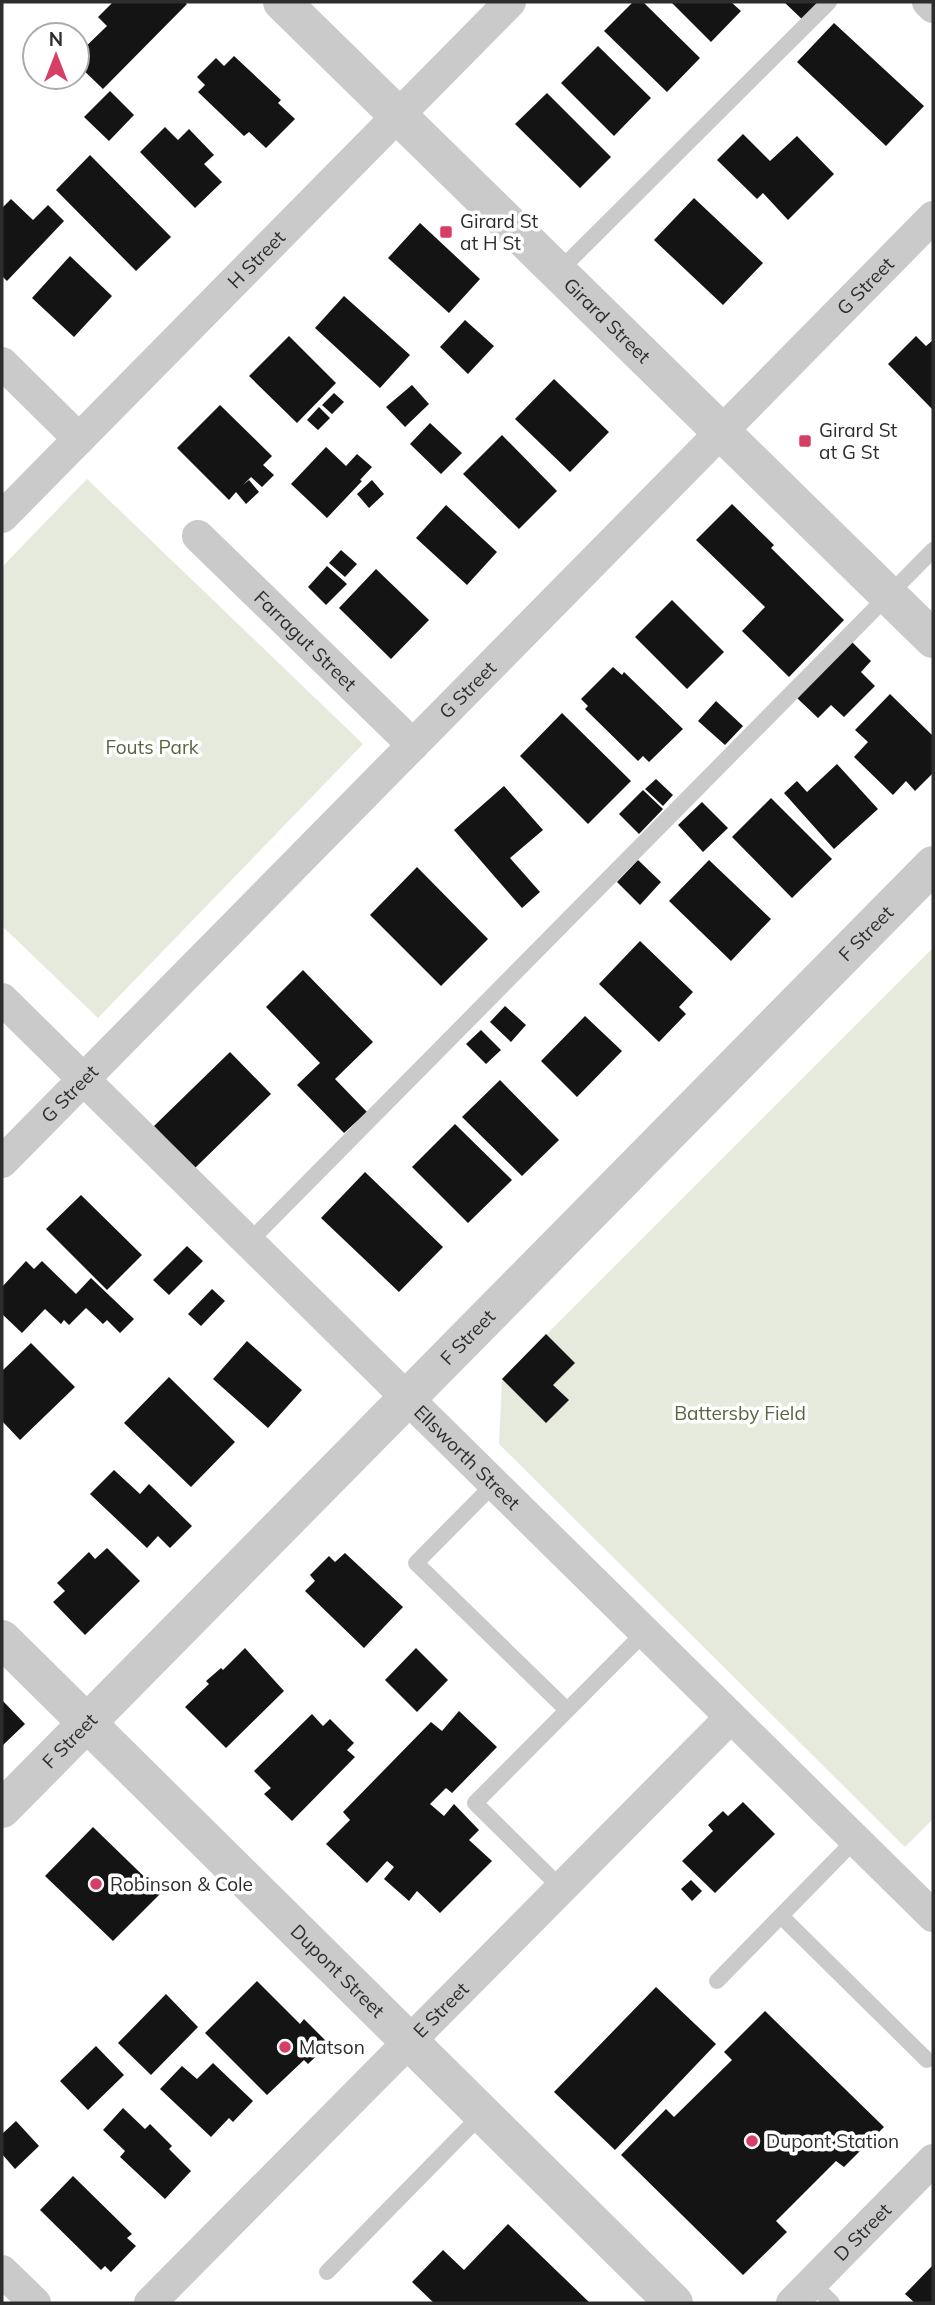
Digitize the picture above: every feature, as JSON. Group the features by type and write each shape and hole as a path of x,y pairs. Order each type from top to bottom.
{"street":[{"name":"Girard Street","path":"282,2 933,639"},
{"name":"H Street","path":"2,517 510,2"},
{"path":"928,2 933,7"},
{"name":"G Street","path":"2,1162 933,217"},
{"path":"2,363 79,439"},
{"name":"Farragut Street","path":"198,536 413,745"},
{"name":"F Street","path":"2,1809 933,865"},
{"name":"Ellsworth Street","path":"2,999 933,1916"},
{"name":"Dupont Street","path":"2,1639 674,2303"},
{"name":"E Street","path":"150,2303 731,1717"},
{"name":"D Street","path":"812,2296 930,2170"},
{"path":"2,2271 35,2303"}],"lane":[{"path":"558,272 829,2"},
{"path":"249,1242 933,550"},
{"path":"494,1484 416,1563 567,1710"},
{"path":"561,1888 475,1803 645,1632"},
{"path":"717,1982 856,1839"},
{"path":"781,1916 927,2060"},
{"path":"327,2272 482,2114"}],"green space":[{"name":"Fouts Park","path":"87,479 363,744 98,1018 2,926 2,567"},
{"name":"Battersby Field","path":"933,948 933,1819 905,1847 499,1444 502,1379"}],"building":[{"path":"113,2 187,4 103,89 91,77 91,41 107,26 98,17"},
{"path":"633,2 643,2 700,58 667,92 604,31"},
{"path":"671,2 731,2 741,11 711,42"},
{"path":"784,2 825,2 805,22"},
{"path":"834,23 924,106 886,146 797,62"},
{"path":"598,46 651,98 614,136 561,83"},
{"path":"234,56 281,100 278,103 295,119 266,148 249,132 244,136 198,92 205,85 197,77 216,58 224,66"},
{"path":"110,91 134,115 109,141 84,117"},
{"path":"547,93 611,157 580,188 515,124"},
{"path":"165,127 178,140 189,129 214,155 204,164 222,182 195,208 140,152"},
{"path":"743,134 770,161 797,136 834,174 788,220 763,193 757,199 717,160"},
{"path":"90,155 171,237 136,271 56,190"},
{"path":"694,198 763,263 723,305 654,240"},
{"path":"11,199 33,220 48,205 64,221 7,281 2,276 2,208"},
{"path":"420,223 480,279 449,313 388,258"},
{"path":"70,256 112,296 74,337 32,298"},
{"path":"344,296 410,355 380,388 315,328"},
{"path":"465,320 494,346 468,374 440,347"},
{"path":"289,336 336,383 297,423 249,376"},
{"path":"916,336 926,346 933,340 933,410 888,364"},
{"path":"554,379 609,432 570,472 515,419"},
{"path":"412,385 429,404 405,427 386,407"},
{"path":"334,393 344,402 332,414 322,405"},
{"path":"220,405 272,456 263,465 274,475 262,487 251,477 243,485 249,480 259,492 246,504 236,492 229,500 177,448"},
{"path":"319,407 330,418 318,430 307,420"},
{"path":"430,423 462,453 441,474 410,444"},
{"path":"502,435 557,491 519,529 463,474"},
{"path":"326,447 346,466 357,454 372,467 327,518 291,484"},
{"path":"372,480 384,494 369,508 357,494"},
{"path":"732,504 774,545 771,548 844,620 789,677 742,631 765,607 696,540"},
{"path":"446,505 497,552 467,585 416,538"},
{"path":"341,550 357,564 345,577 329,563"},
{"path":"327,566 347,584 326,605 308,587"},
{"path":"376,569 429,620 391,659 339,608"},
{"path":"672,600 724,652 687,689 635,637"},
{"path":"852,642 871,661 861,672 875,686 844,717 831,705 818,718 797,698"},
{"path":"613,667 622,675 624,672 683,729 649,762 643,756 638,761 585,709 588,706 581,699"},
{"path":"890,694 933,736 933,773 915,791 906,781 893,795 854,757 868,742 855,730"},
{"path":"716,701 743,726 725,745 698,721"},
{"path":"562,713 631,781 588,824 520,756"},
{"path":"837,764 878,809 834,849 784,793 797,781 807,792"},
{"path":"656,779 673,795 663,806 645,789"},
{"path":"504,786 543,830 510,858 540,892 522,908 454,830"},
{"path":"643,790 663,809 639,834 619,814"},
{"path":"771,798 832,859 792,898 732,837"},
{"path":"702,802 728,828 703,852 678,825"},
{"path":"638,860 661,882 640,905 617,882"},
{"path":"709,860 771,919 731,961 669,901"},
{"path":"417,867 488,939 441,986 370,915"},
{"path":"640,941 693,992 679,1007 686,1014 659,1042 599,984"},
{"path":"303,970 373,1042 335,1079 367,1112 344,1133 297,1085 320,1063 266,1007"},
{"path":"505,1006 526,1025 511,1042 490,1022"},
{"path":"585,1016 622,1051 577,1097 541,1061"},
{"path":"481,1030 501,1050 486,1064 466,1044"},
{"path":"230,1052 271,1094 195,1168 154,1126"},
{"path":"500,1080 559,1140 522,1176 462,1117"},
{"path":"455,1124 512,1180 468,1223 412,1167"},
{"path":"365,1172 443,1247 399,1292 321,1218"},
{"path":"81,1195 142,1255 107,1290 46,1229"},
{"path":"187,1246 203,1261 169,1295 153,1280"},
{"path":"26,1261 34,1269 42,1261 76,1294 91,1278 134,1319 120,1333 107,1320 103,1324 86,1308 69,1325 64,1320 61,1324 45,1309 22,1333 2,1314 2,1287"},
{"path":"212,1289 225,1301 201,1326 188,1314"},
{"path":"546,1334 575,1363 553,1385 569,1400 546,1423 502,1379"},
{"path":"247,1341 302,1390 268,1428 213,1379"},
{"path":"31,1343 75,1387 20,1440 2,1421 2,1371"},
{"path":"169,1377 235,1442 191,1487 124,1423"},
{"path":"114,1470 140,1494 149,1484 192,1526 170,1548 158,1536 147,1548 90,1494"},
{"path":"107,1548 140,1581 85,1635 53,1602 65,1591 57,1583 89,1552 95,1559"},
{"path":"345,1553 403,1607 364,1648 305,1591 315,1581 310,1575 329,1556 335,1562"},
{"path":"245,1648 284,1691 226,1748 185,1707 209,1684 206,1681 221,1668 223,1670"},
{"path":"416,1648 448,1680 417,1712 385,1680"},
{"path":"2,1700 25,1724 2,1746"},
{"path":"459,1711 497,1747 452,1793 446,1788 430,1804 444,1816 454,1804 479,1830 469,1840 492,1861 440,1913 417,1891 409,1901 384,1879 394,1867 387,1861 367,1883 326,1844 350,1820 343,1812 431,1722 442,1731"},
{"path":"312,1714 323,1726 330,1719 354,1743 347,1750 355,1757 292,1821 264,1794 271,1788 254,1771"},
{"path":"743,1802 775,1834 715,1893 682,1861 713,1831 708,1825 723,1811 728,1816"},
{"path":"93,1827 161,1893 113,1941 45,1876"},
{"path":"691,1880 702,1891 692,1901 681,1889"},
{"path":"257,1981 300,2024 304,2019 329,2044 308,2064 304,2060 267,2095 205,2033"},
{"path":"656,1987 716,2044 615,2150 554,2092"},
{"path":"166,1994 198,2027 151,2075 118,2043"},
{"name":"Dupont Station","path":"765,2011 884,2127 844,2167 836,2161 776,2221 787,2232 743,2275 621,2155 666,2109 674,2117 732,2060 724,2052"},
{"path":"96,2046 124,2075 88,2110 60,2081"},
{"path":"213,2063 253,2101 233,2122 229,2118 211,2137 160,2089 182,2066 197,2079"},
{"path":"123,2108 145,2129 150,2124 172,2146 169,2149 191,2171 165,2199 120,2157 125,2151 103,2130"},
{"path":"16,2121 39,2146 15,2169 2,2154 2,2134"},
{"path":"73,2176 132,2234 127,2238 136,2246 111,2272 105,2266 101,2270 40,2210"},
{"path":"508,2224 590,2303 434,2303 412,2282 443,2250 464,2270"},
{"path":"933,2265 933,2303 915,2303 905,2294"}],"place":[{"name":"Girard St at H St","path":"446,232"},
{"name":"Girard St at G St","path":"805,441"},
{"name":"Robinson & Cole","path":"96,1884"},
{"name":"Matson","path":"285,2047"},
{"name":"Dupont Station","path":"752,2141"}]}
